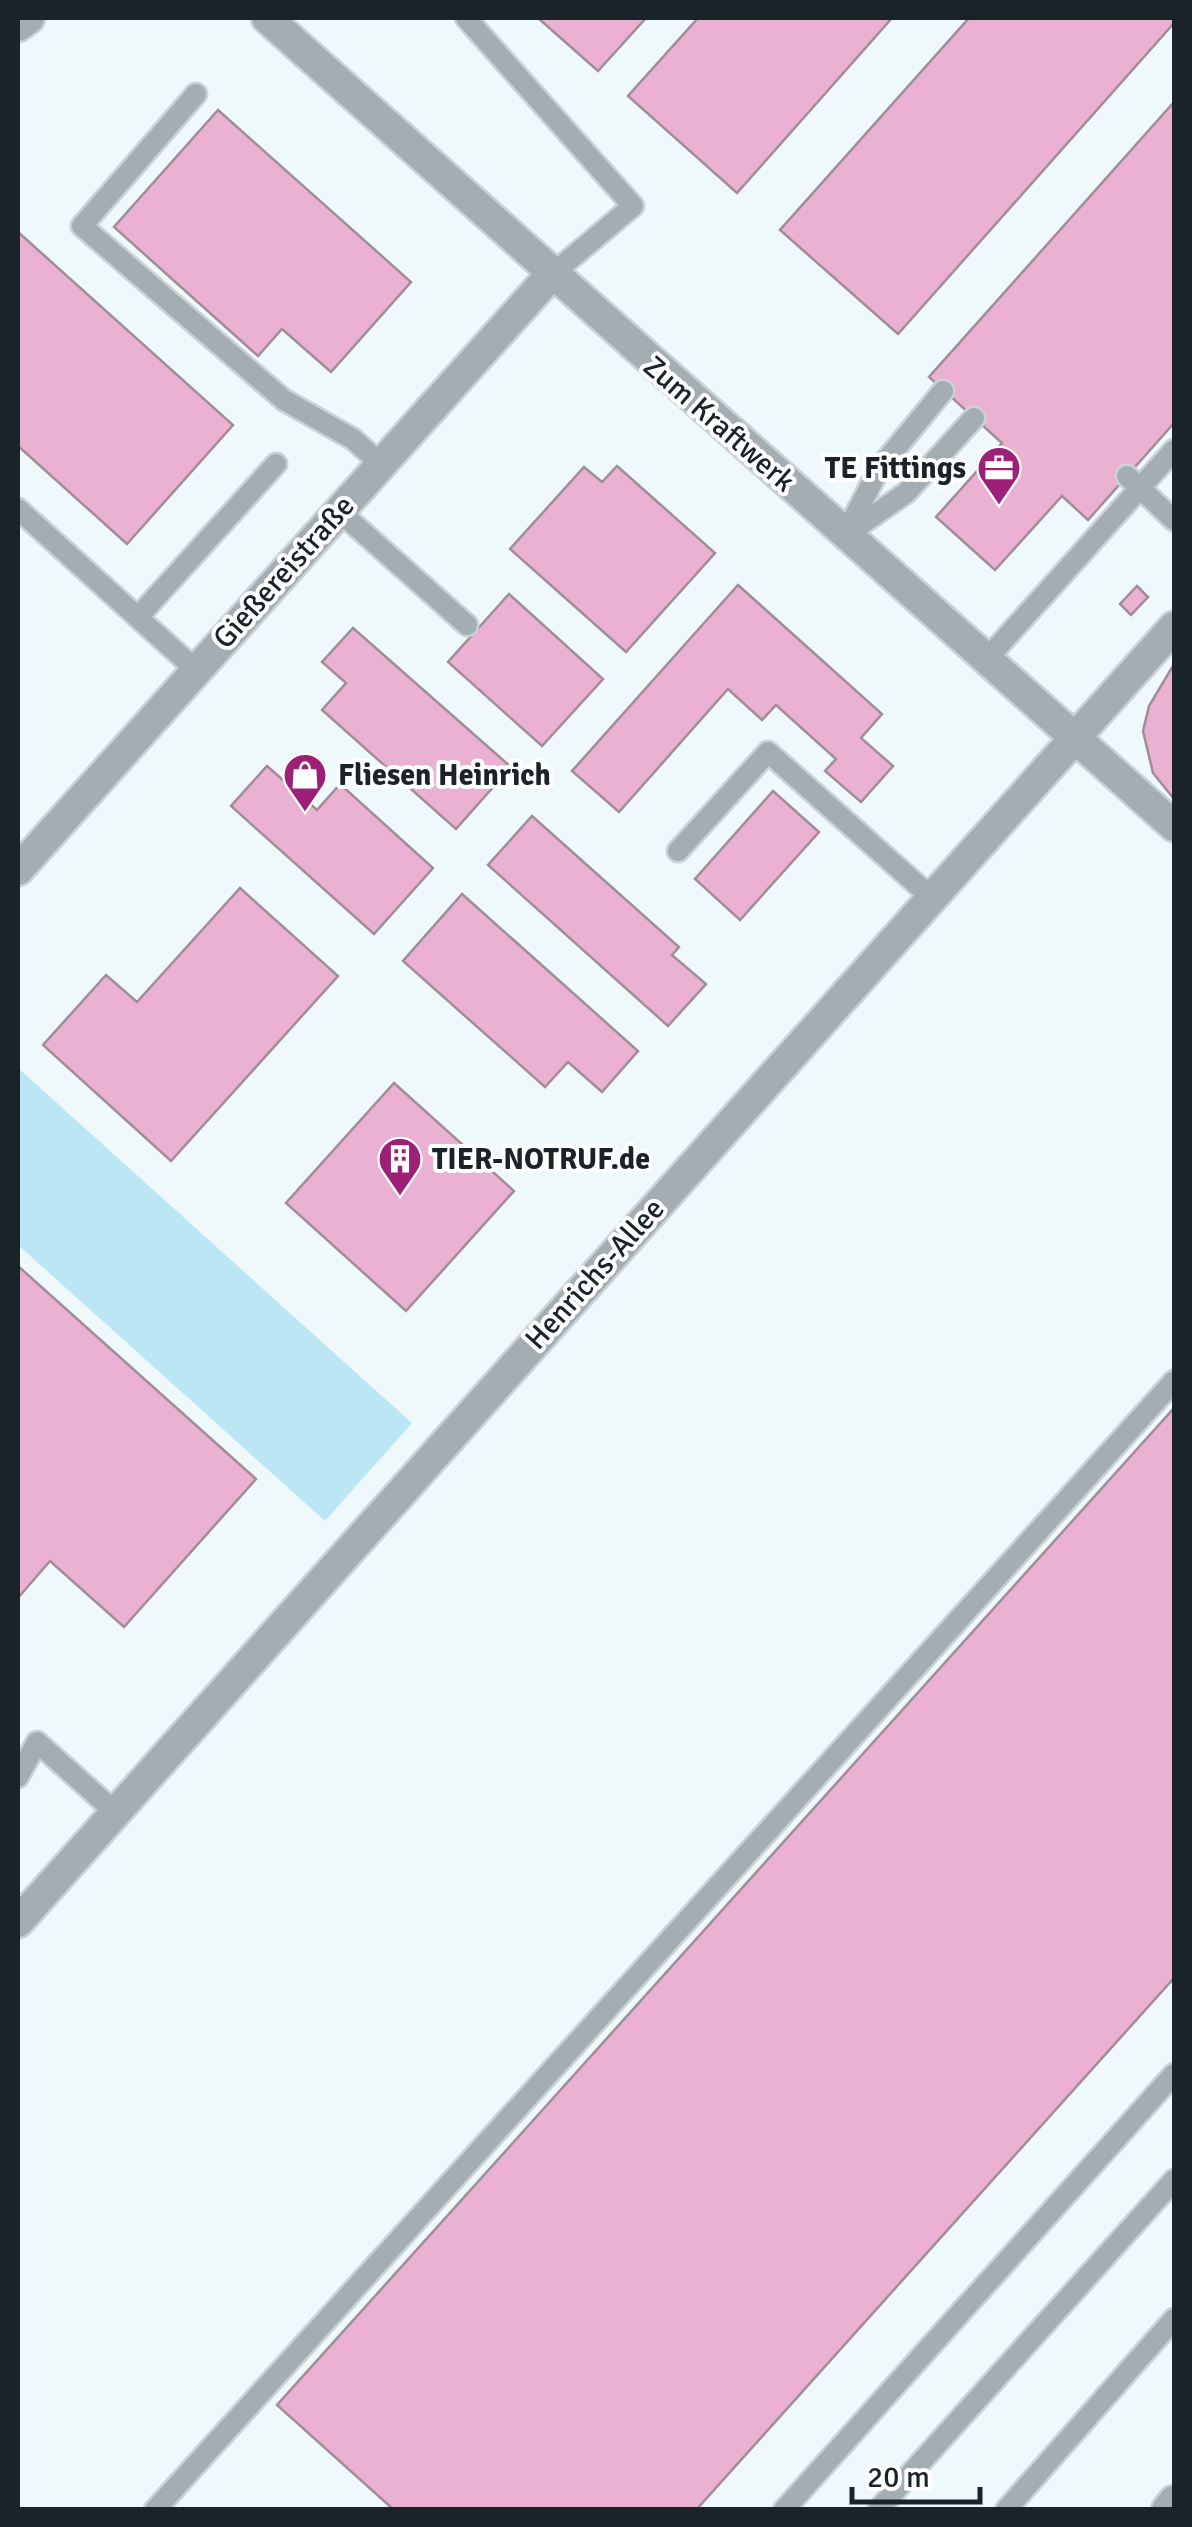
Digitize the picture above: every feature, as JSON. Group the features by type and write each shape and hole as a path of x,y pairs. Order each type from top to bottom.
{"street":[{"path":"18,26 29,18"},
{"name":"Zum Kraftwerk","path":"267,18 1174,826"},
{"name":"Gießereistraße","path":"18,870 551,275"},
{"name":"Henrichs-Allee","path":"18,1922 1174,627"},
{"path":"1167,2510 1174,2502"}],"lane":[{"path":"466,18 632,206 551,275"},
{"path":"196,94 82,226 284,400 353,439 381,464"},
{"path":"845,535 879,469 944,391"},
{"path":"845,535 906,492 974,418"},
{"path":"986,660 1134,482 1174,450"},
{"path":"138,617 276,464"},
{"path":"1134,482 1174,520"},
{"path":"18,508 196,670"},
{"path":"339,511 467,626"},
{"path":"678,852 768,752 932,898"},
{"path":"155,2510 1174,1382"},
{"path":"18,1777 37,1742 115,1812"},
{"path":"784,2510 1174,2074"},
{"path":"878,2510 1174,2180"},
{"path":"1006,2510 1174,2319"}],"shaded area":[{"path":"18,1068 412,1423 325,1521 18,1245"}],"building":[{"path":"538,18 646,18 598,71"},
{"path":"698,18 892,18 737,193 628,96"},
{"path":"969,18 1174,18 1174,23 898,334 780,230"},
{"path":"1174,102 1174,423 1088,520 1062,496 995,570 936,517 1002,443 929,377"},
{"path":"218,110 411,282 331,372 282,329 258,356 114,227"},
{"path":"18,232 233,425 127,544 18,446"},
{"path":"617,466 715,553 626,652 510,549 584,467 602,482"},
{"path":"738,585 882,714 861,738 893,766 861,802 825,771 836,759 776,705 762,720 728,689 619,812 572,771"},
{"path":"1137,586 1148,597 1131,615 1120,604"},
{"path":"509,594 603,679 542,746 448,662"},
{"path":"353,628 511,767 456,829 322,710 346,683 322,662"},
{"path":"1174,664 1174,799 1153,773 1143,731 1149,706"},
{"path":"267,766 317,810 340,784 433,868 374,934 231,806"},
{"path":"773,791 819,832 740,920 695,879"},
{"path":"532,816 679,947 672,955 706,984 668,1026 488,865"},
{"path":"240,888 338,976 171,1161 43,1045 106,975 137,1002"},
{"path":"462,894 638,1051 602,1092 568,1062 545,1087 403,961"},
{"name":"TIER-NOTRUF.de","path":"394,1083 514,1191 406,1311 286,1203"},
{"path":"18,1266 256,1479 124,1627 50,1561 18,1598"},
{"path":"1174,1408 1174,1978 696,2510 394,2510 277,2405"}],"place":[{"name":"TE Fittings","path":"999,506"},
{"name":"Fliesen Heinrich","path":"305,813"},
{"name":"TIER-NOTRUF.de","path":"400,1197"}]}
